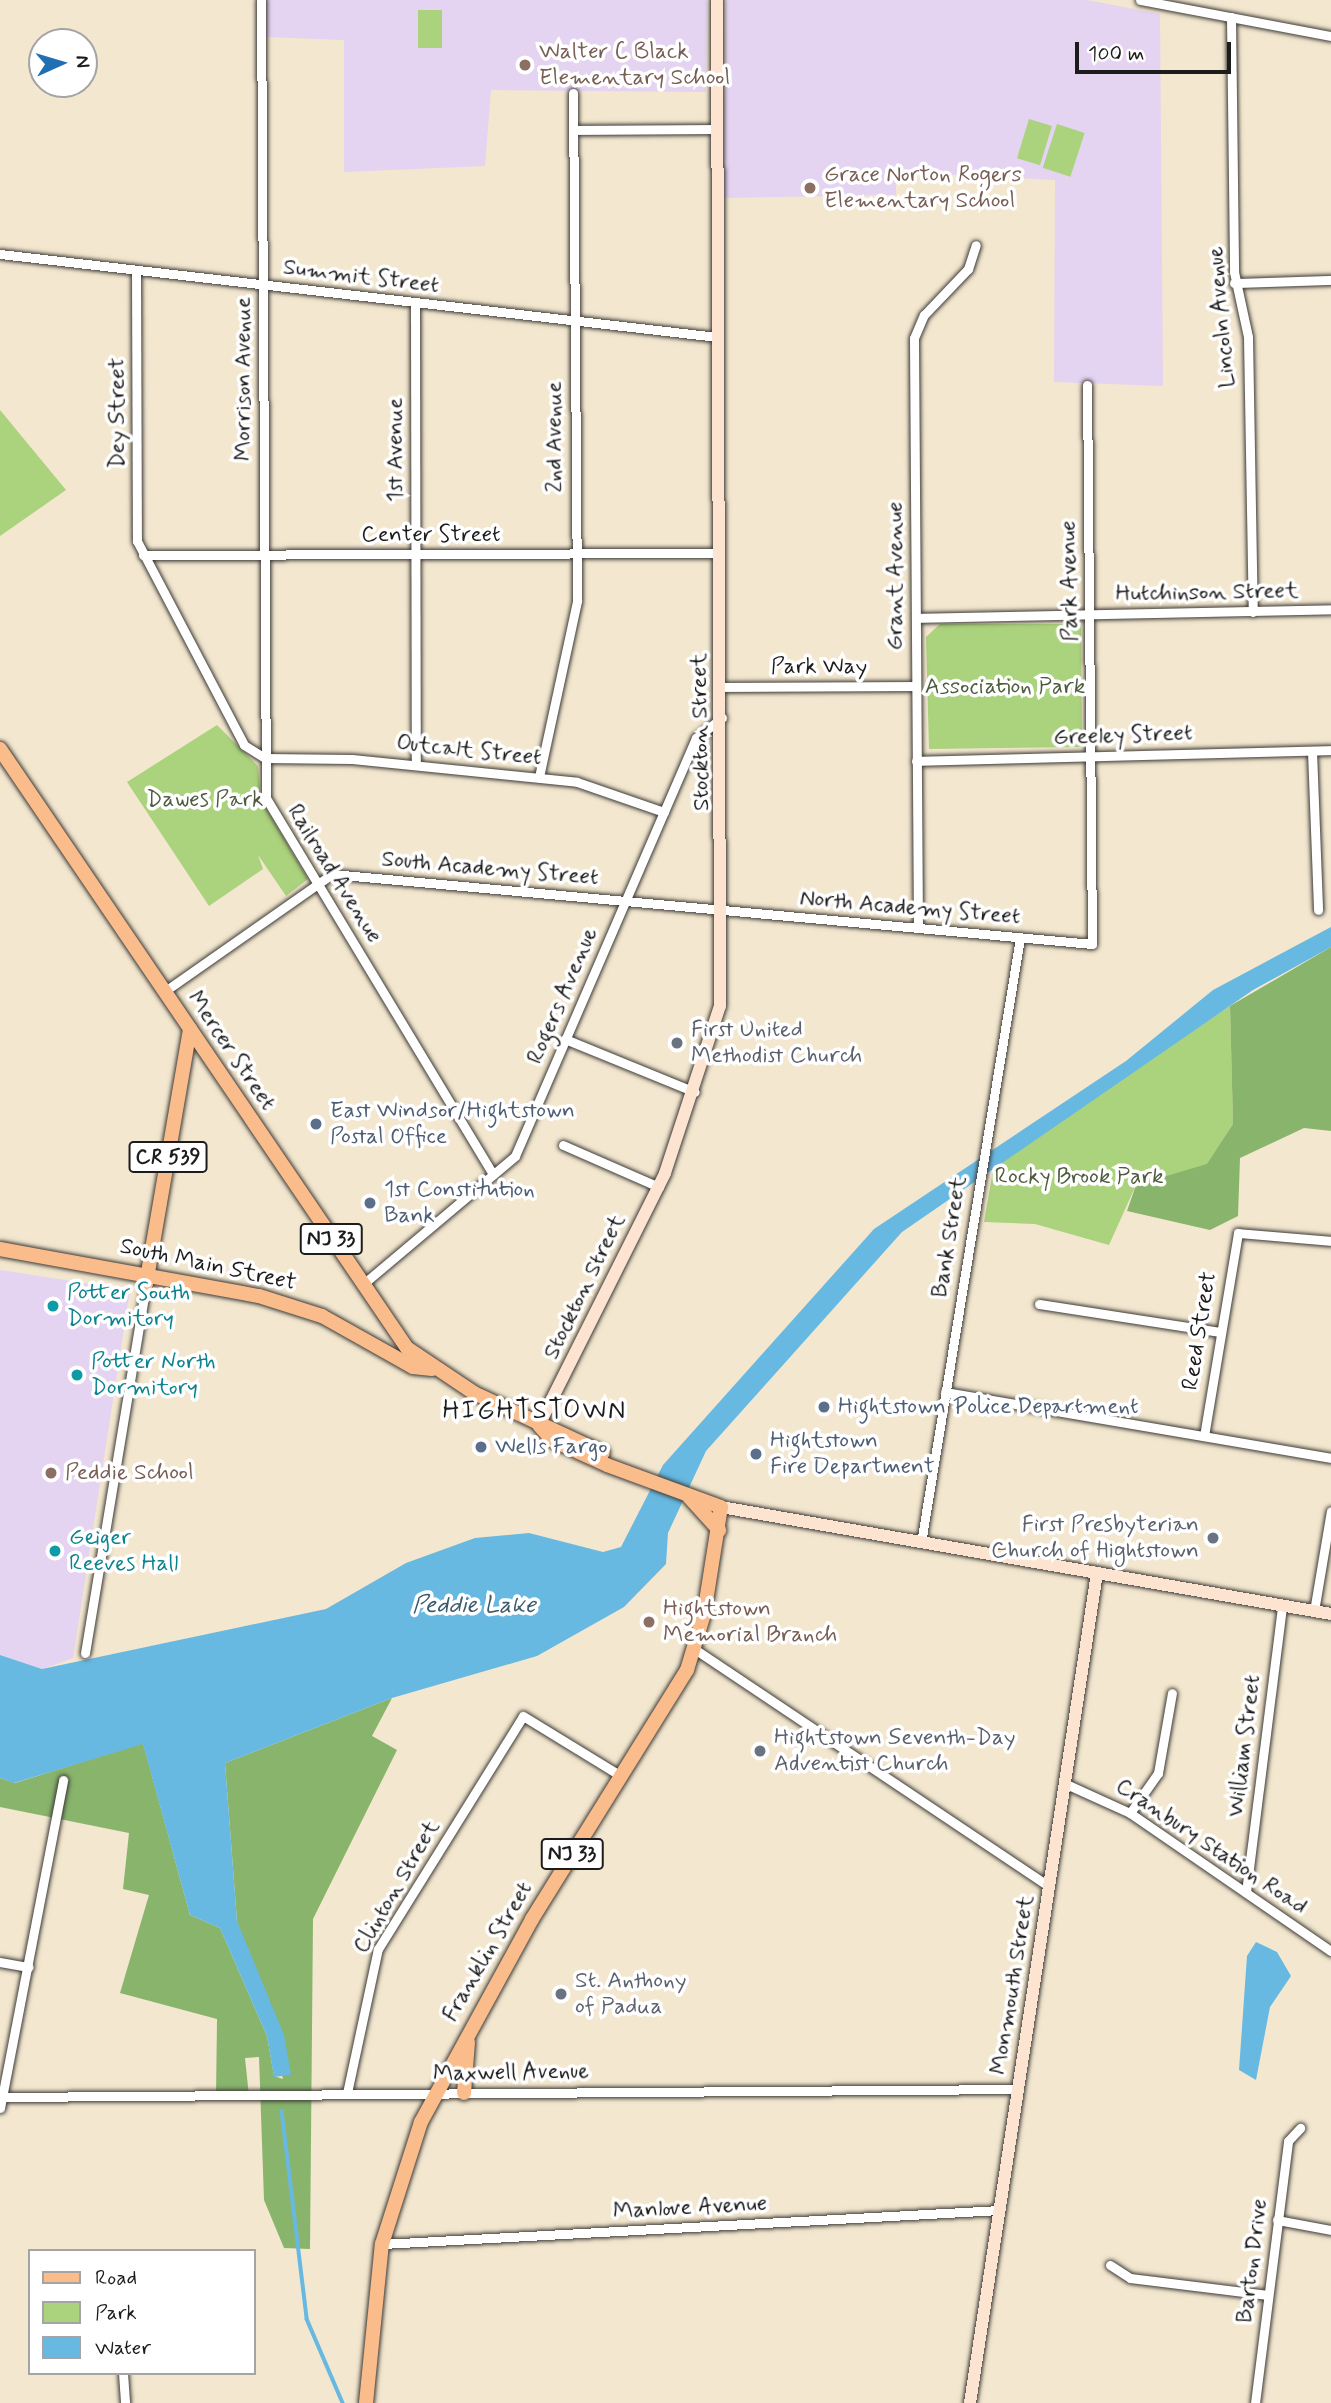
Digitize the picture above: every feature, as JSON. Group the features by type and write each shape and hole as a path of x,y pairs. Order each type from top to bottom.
{"main road":[{"name":"Stockton Street","path":"539,1424 659,1187 696,1093 720,1006 724,910 715,129 716,0"},
{"name":"Mercer Street","path":"0,749 362,1285 407,1348 434,1369"},
{"name":"CR 539","path":"147,1278 190,1029"},
{"name":"South Main Street","path":"0,1250 297,1307 354,1329 382,1350 413,1367 434,1369"},
{"name":"NJ 33","path":"434,1369 621,1467 721,1507"},
{"path":"689,1496 719,1530"},
{"path":"721,1507 1331,1614"},
{"name":"Franklin Street","path":"366,2403 382,2244 434,2093 470,2028 696,1650 721,1507"},
{"name":"Monmouth Street","path":"970,2403 1097,1573"},
{"path":"464,2093 470,2028"}],"street":[{"name":"Morrison Avenue","path":"261,0 265,758"},
{"path":"1140,0 1331,36"},
{"name":"Lincoln Avenue","path":"1231,17 1234,283 1248,337 1254,612"},
{"name":"2nd Avenue","path":"539,777 574,629 576,554 573,93"},
{"path":"573,130 715,129"},
{"name":"Grant Avenue","path":"918,928 914,338 924,315 964,275 976,245"},
{"name":"Summit Street","path":"0,254 717,337"},
{"name":"Dey Street","path":"136,270 137,541 143,555"},
{"path":"1234,283 1331,280"},
{"name":"1st Avenue","path":"415,303 416,765"},
{"name":"Park Avenue","path":"1087,385 1092,944"},
{"name":"Center Street","path":"143,555 720,553"},
{"path":"143,555 244,745 265,758"},
{"name":"Hutchinson Street","path":"916,618 1331,610"},
{"name":"Park Way","path":"721,687 916,686"},
{"name":"Rogers Avenue","path":"362,1285 515,1156 696,738 722,718"},
{"name":"Greeley Street","path":"916,761 1331,750"},
{"path":"1312,751 1318,910"},
{"name":"Outcalt Street","path":"265,758 416,765 539,777 599,786 664,813"},
{"name":"Railroad Avenue","path":"265,758 270,807 493,1174"},
{"name":"South Academy Street","path":"164,991 315,880 332,874 724,910"},
{"name":"North Academy Street","path":"724,910 1092,944"},
{"name":"Bank Street","path":"920,1543 1020,937"},
{"path":"565,1039 696,1093"},
{"path":"563,1145 659,1187"},
{"name":"Reed Street","path":"1204,1436 1219,1332 1238,1233 1331,1241"},
{"path":"85,1653 147,1278"},
{"path":"1039,1304 1219,1332"},
{"path":"945,1392 1331,1458"},
{"path":"1314,1611 1331,1511"},
{"name":"William Street","path":"1246,1892 1282,1605"},
{"path":"696,1650 1049,1886"},
{"path":"1130,1814 1158,1773 1172,1693"},
{"name":"Clinton Street","path":"347,2093 378,1949 523,1716 621,1776"},
{"path":"0,2108 63,1780"},
{"name":"Cranbury Station Road","path":"1066,1784 1130,1814 1331,1951"},
{"path":"0,1962 29,1967"},
{"name":"Maxwell Avenue","path":"4,2097 1018,2089"},
{"name":"Barton Drive","path":"1255,2403 1288,2141 1300,2128"},
{"name":"Manlove Avenue","path":"382,2244 1000,2210"},
{"path":"1277,2220 1331,2230"},
{"path":"1110,2265 1130,2278 1268,2295"},
{"path":"123,2375 125,2403"}],"shaded area":[{"name":"Walter C Black Elementary School","path":"266,0 707,0 706,92 491,90 485,166 344,172 344,40 266,37"},
{"name":"Grace Norton Rogers Elementary School","path":"726,0 1087,0 1160,14 1163,386 1054,382 1055,180 896,172 896,195 723,198"},
{"name":"Peddie School","path":"0,1270 130,1290 73,1658 42,1669 0,1655"}],"green space":[{"path":"418,10 442,10 442,48 418,48"},
{"path":"1029,119 1052,126 1040,165 1017,158"},
{"path":"1057,124 1085,133 1070,177 1043,168"},
{"path":"0,410 66,490 0,536"},
{"name":"Association Park","path":"940,624 1081,624 1082,747 929,749 926,637"},
{"name":"Dawes Park","path":"217,725 258,766 261,800 308,879 286,896 258,855 263,869 209,906 127,782"},
{"path":"1331,947 1331,1131 1304,1128 1240,1158 1238,1216 1210,1230 1127,1211 1136,1185 1207,1164 1233,1124 1230,1006"},
{"name":"Rocky Brook Park","path":"1230,1006 1233,1124 1207,1165 1136,1185 1109,1245 1035,1224 984,1222 994,1164"},
{"path":"392,1698 372,1736 397,1750 313,1919 310,2249 284,2248 264,2200 259,2057 245,2058 249,2096 216,2098 217,2019 120,1993 149,1895 123,1889 129,1833 0,1807 0,1778 15,1783 143,1743 190,1915 220,1928 267,2036 274,2076 283,2079 237,1921 225,1763"}],"water":[{"name":"Peddie Lake","path":"1331,927 1331,947 1253,990 902,1232 706,1451 668,1533 666,1564 624,1607 537,1656 392,1698 225,1763 237,1921 284,2035 291,2075 274,2077 267,2036 220,1928 190,1915 143,1744 14,1783 0,1778 0,1655 42,1669 326,1609 406,1563 475,1538 529,1533 603,1552 621,1547 663,1465 874,1229 1126,1061 1213,990"},
{"path":"1256,1942 1277,1952 1291,1976 1270,2007 1256,2080 1239,2070 1247,1956"}],"waterway":[{"path":"282,2111 307,2319 343,2403"}],"place":[{"name":"Walter C Black Elementary School","path":"525,65"},
{"name":"Grace Norton Rogers Elementary School","path":"810,188"},
{"name":"First United Methodist Church","path":"677,1043"},
{"name":"East Windsor/Hightstown Postal Office","path":"316,1124"},
{"name":"1st Constitution Bank","path":"370,1203"},
{"name":"Potter South Dormitory","path":"53,1306"},
{"name":"Potter North Dormitory","path":"77,1375"},
{"name":"Hightstown Police Department","path":"824,1407"},
{"name":"Wells Fargo","path":"481,1447"},
{"name":"Hightstown Fire Department","path":"756,1454"},
{"name":"Peddie School","path":"51,1473"},
{"name":"First Presbyterian Church of Hightstown","path":"1213,1538"},
{"name":"Geiger Reeves Hall","path":"55,1551"},
{"name":"Hightstown Memorial Branch","path":"649,1622"},
{"name":"Hightstown Seventh-Day Adventist Church","path":"760,1751"},
{"name":"St. Anthony of Padua","path":"561,1994"}],"district":[{"name":"HIGHTSTOWN","path":"535,1412"}]}
